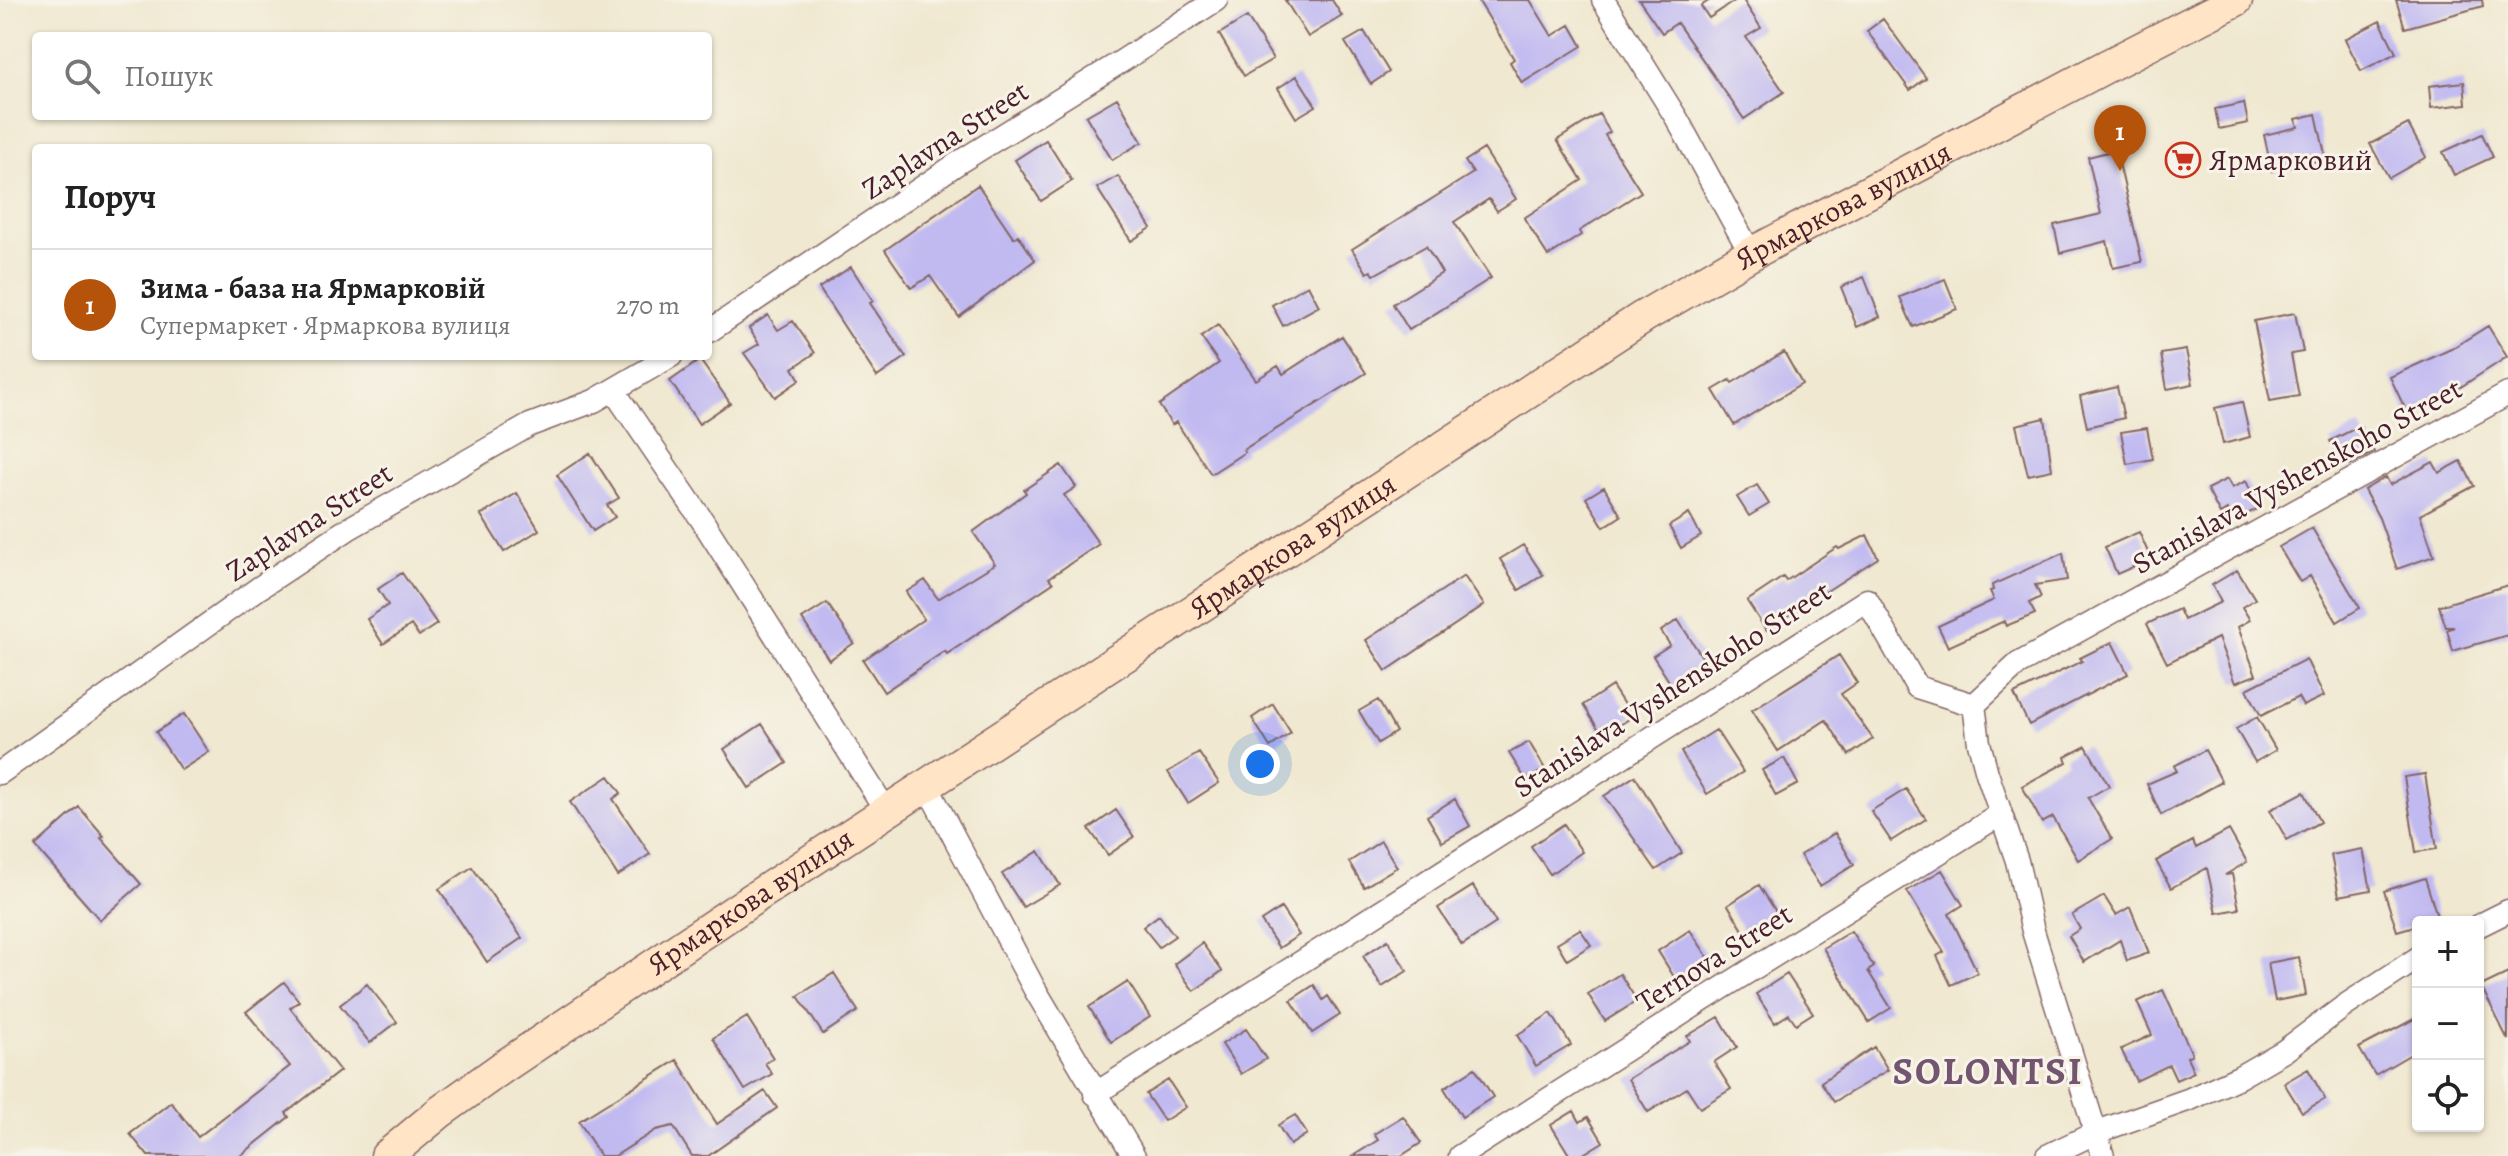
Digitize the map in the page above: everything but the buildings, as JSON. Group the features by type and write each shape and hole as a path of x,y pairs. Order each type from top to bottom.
{"main road":[{"name":"Ярмаркова вулиця","path":"387,1156 440,1112 503,1067 1643,317 1751,254 2236,0"}],"street":[{"name":"Zaplavna Street","path":"712,329 961,161 1216,0"},
{"path":"1603,0 1677,119 1751,254"},
{"name":"Zaplavna Street","path":"0,773 247,596 348,529 530,425 614,391 664,360"},
{"path":"614,391 702,520 887,812"},
{"name":"Stanislava Vyshenskoho Street","path":"1095,1094 1867,600 1917,687 1974,705 2018,664 2508,394"},
{"path":"1974,705 1979,743 2017,861 2033,931 2103,1156"},
{"path":"927,786 1019,962 1134,1156"},
{"name":"Ternova Street","path":"1460,1156 2001,814"},
{"path":"2484,923 2508,911"},
{"path":"2047,1156 2097,1132 2190,1099 2239,1077 2284,1051 2412,962"},
{"path":"2088,1156 2097,1132"}],"place":[{"name":"Ярмарковий","path":"2183,160"},
{"name":"Зима - база на Ярмарковій","path":"2120,171"}],"district":[{"name":"SOLONTSI","path":"1988,1071"}]}
